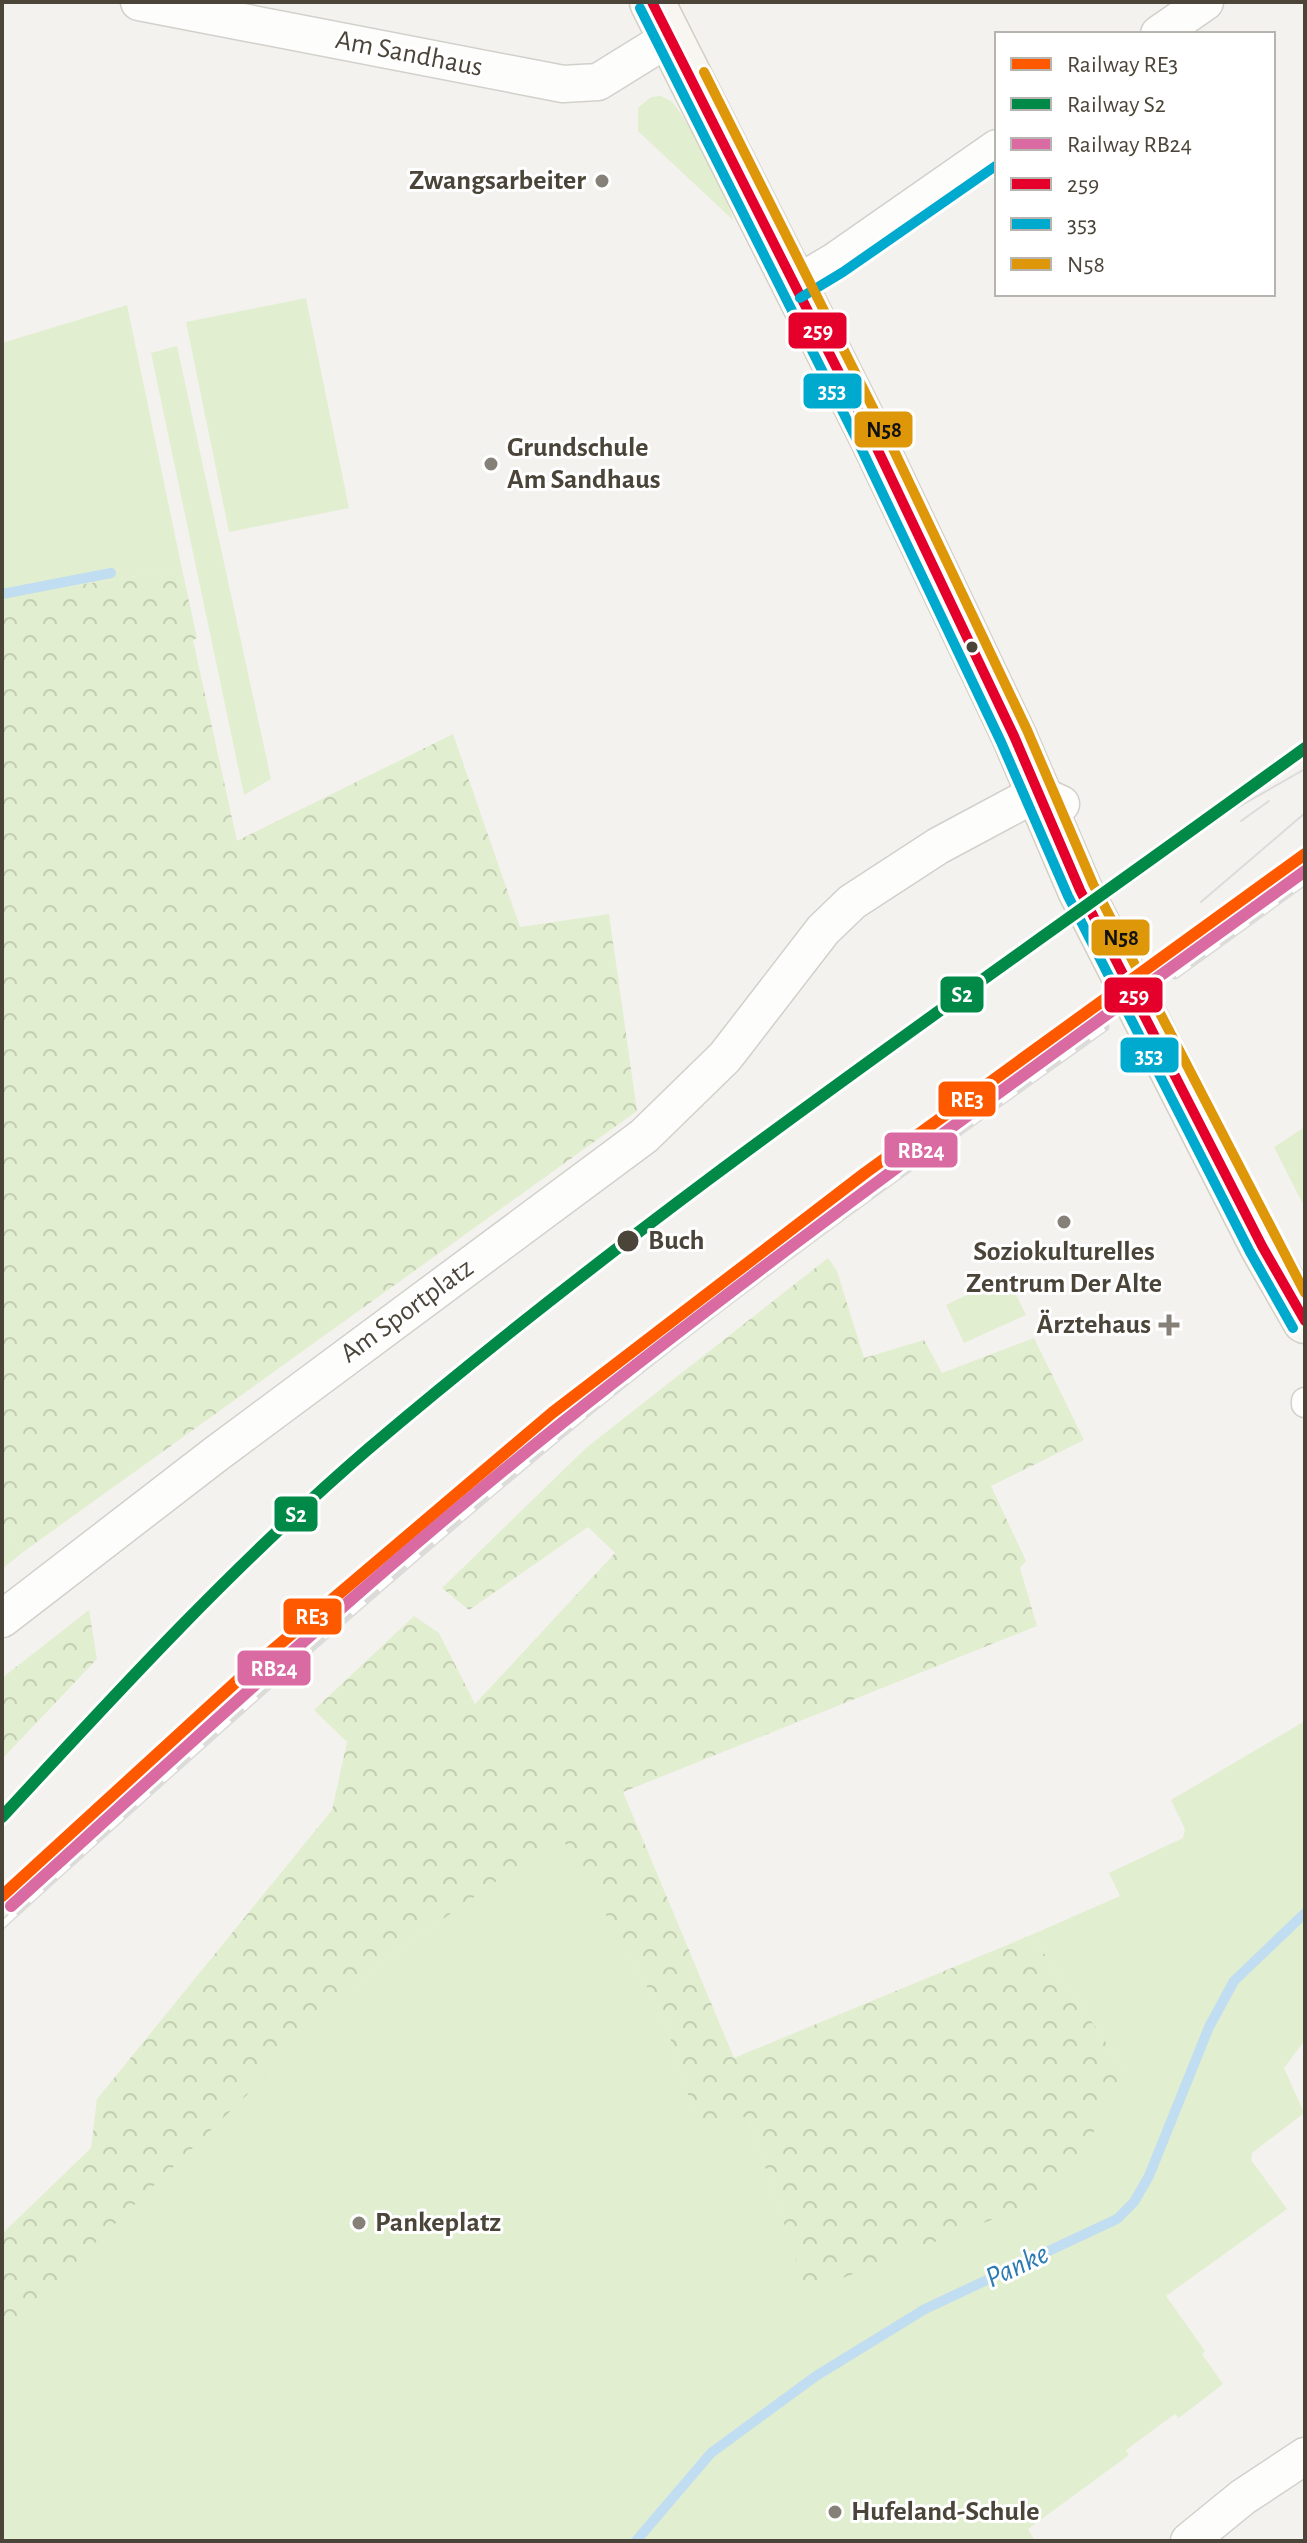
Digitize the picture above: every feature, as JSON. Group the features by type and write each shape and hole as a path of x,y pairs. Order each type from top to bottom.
{"main road":[{"path":"660,20 874,442 1014,736 1080,890 1262,1246 1305,1321"}],"street":[{"name":"Am Sandhaus","path":"139,2 563,84 598,82 660,20"},
{"path":"1162,32 1205,2"},
{"path":"793,286 835,261 995,149"},
{"name":"Am Sportplatz","path":"2,1619 282,1404 644,1136 725,1057 823,930 880,881 1037,793"},
{"path":"1189,2541 1243,2497 1305,2456"}],"green space":[{"path":"661,96 672,101 678,109 717,180 733,220 638,131 638,108 651,97"},
{"path":"306,298 349,508 229,532 186,322"},
{"path":"127,305 182,569 2,597 2,343"},
{"path":"177,346 271,779 244,795 151,353"},
{"path":"182,569 197,638 193,640 237,841 453,734 520,927 609,914 637,1111 23,1552 2,1524 2,597"},
{"path":"1305,1127 1305,1208 1274,1147"},
{"path":"828,1258 837,1271 864,1358 924,1340 942,1373 1034,1338 1084,1440 991,1486 1026,1561 1020,1568 1037,1626 623,1792 734,2058 1031,1935 1124,2068 1087,2146 1037,2202 807,2292 748,2116 700,2132 662,2013 561,1836 386,1959 2,2334 2,2234 91,2148 97,2099 332,1810 347,1742 314,1710 414,1616 439,1633 475,1704 615,1553 588,1527 469,1610 442,1588 586,1448"},
{"path":"1007,1276 1026,1315 964,1343 946,1305"},
{"path":"2,1524 23,1552 2,1569"},
{"path":"89,1610 97,1659 2,1759 2,1678"},
{"path":"1305,1721 1305,2040 1284,2068 1304,2113 1252,2153 1251,2160 1287,2209 1166,2296 1205,2351 1202,2354 1223,2384 1179,2418 1175,2414 1126,2450 1129,2455 1028,2529 1035,2541 2,2541 2,2329 386,1959 561,1835 662,2013 700,2131 748,2116 807,2291 1124,2068 1031,1935 1120,1896 1109,1873 1183,1838 1185,1829 1171,1800"}],"waterway":[{"path":"2,594 111,573"},
{"name":"Panke","path":"636,2541 711,2453 816,2376 925,2309 1117,2219 1134,2202 1149,2176 1209,2027 1234,1981 1305,1913"}],"tram line":[{"path":"1175,843 1305,769"},
{"path":"1241,821 1269,801"},
{"path":"1201,902 1305,813"}],"railway":[{"path":"1175,975 1305,881"},
{"path":"2,1925 284,1672 572,1425 768,1271 1105,1027"}],"rail line":[{"name":"S2","path":"2,1817 134,1675 271,1537 367,1450 480,1357 711,1177 1305,748"},
{"name":"RE3","path":"2,1896 248,1671 552,1413 865,1173 1305,854"},
{"name":"RB24","path":"11,1906 351,1599 562,1423 838,1212 1305,871"}],"transit line":[{"name":"259","path":"652,2 874,442 1014,736 1080,890 1262,1246 1305,1321"},
{"name":"353","path":"640,8 861,448 1001,742 1068,896 1250,1252 1293,1328"},
{"name":"N58","path":"704,72 887,436 1027,730 1093,884 1305,1293"},
{"name":"353","path":"800,298 843,272 995,166"}],"place":[{"name":"Zwangsarbeiter","path":"602,181"},
{"name":"Grundschule Am Sandhaus","path":"491,464"},
{"name":"Soziokulturelles Zentrum Der Alte","path":"1064,1222"},
{"name":"Buch","path":"628,1241"},
{"name":"Ärztehaus","path":"1169,1325"},
{"name":"Pankeplatz","path":"359,2223"},
{"name":"Hufeland-Schule","path":"835,2512"}]}
